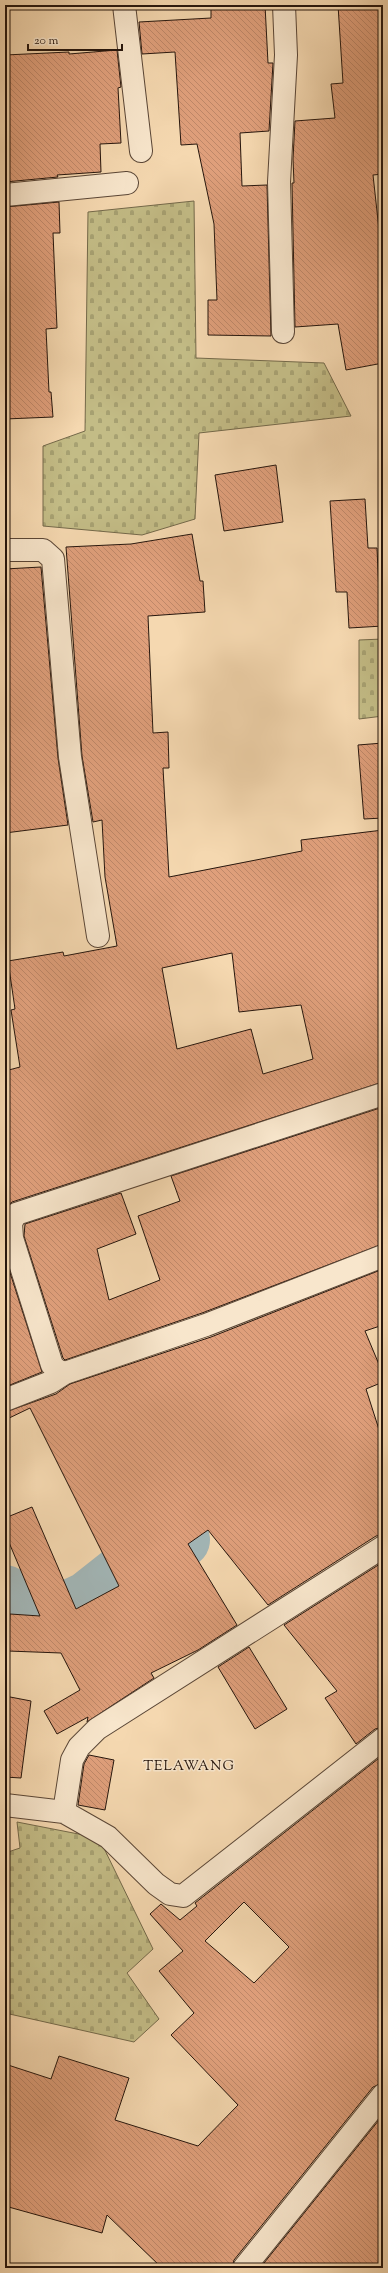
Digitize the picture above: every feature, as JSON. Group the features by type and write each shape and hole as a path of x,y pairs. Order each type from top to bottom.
{"street":[{"path":"124,5 141,151"},
{"path":"283,332 279,182 286,55 284,5"},
{"path":"5,195 127,183"},
{"path":"5,550 43,550 53,559 70,757 98,936"},
{"path":"65,1373 57,1370 52,1365 14,1245 11,1223 16,1214 383,1094"},
{"path":"5,1400 51,1382 65,1373 206,1325 383,1256"},
{"path":"64,1812 72,1760 79,1747 97,1729 383,1546"},
{"path":"5,1805 64,1812 108,1837 156,1884 170,1894 183,1896 383,1739"},
{"path":"244,2268 383,2095"}],"green space":[{"path":"194,201 196,358 324,363 351,416 199,433 195,519 142,535 43,526 43,446 85,431 88,212"},
{"path":"383,639 383,716 359,719 359,640"},
{"path":"17,1822 99,1838 153,1949 127,1973 159,2019 134,2042 5,2013 5,1853 20,1848"}],"building":[{"path":"211,5 265,5 268,63 273,63 269,131 240,133 242,186 267,185 271,336 208,335 208,300 217,300 214,224 197,144 181,145 175,52 142,54 139,22 211,18"},
{"path":"338,5 383,5 383,174 373,175 383,266 383,363 346,370 338,324 295,327 292,183 294,183 293,159 295,121 335,118 331,84 343,83"},
{"path":"117,50 121,87 118,88 121,143 100,144 101,172 57,175 58,177 5,182 5,55 69,52 69,54"},
{"path":"59,202 60,233 53,233 57,328 46,329 49,392 51,392 53,417 5,419 5,293 8,292 5,207"},
{"path":"276,465 283,522 224,531 215,475"},
{"path":"365,499 368,548 377,548 379,594 383,594 383,626 349,628 347,592 336,592 330,501"},
{"path":"192,534 200,581 203,581 205,612 148,616 153,733 168,732 169,768 163,768 169,877 302,851 301,840 383,830 383,1082 12,1202 5,1208 5,1071 20,1067 11,1010 15,1009 8,961 63,952 64,956 117,946 105,877 102,820 93,822 82,756 66,547 131,544","holes":["232,953 239,1012 301,1005 313,1059 263,1074 251,1029 177,1049 162,968"]},
{"path":"41,567 58,758 68,825 5,833 5,569"},
{"path":"383,743 383,818 364,819 358,745"},
{"path":"383,1107 383,1244 202,1313 65,1360 63,1358 24,1236 25,1224 121,1193 136,1234 97,1249 109,1300 160,1280 138,1216 180,1201 171,1176"},
{"path":"5,1257 42,1372 5,1387"},
{"path":"383,1269 383,1325 365,1331 383,1374 383,1382 366,1389 383,1442 383,1535 376,1536 268,1605 208,1530 188,1544 237,1625 198,1650 151,1673 154,1678 87,1722 88,1717 57,1734 44,1711 80,1690 61,1653 8,1651 10,1614 40,1616 5,1533 5,1518 32,1507 76,1609 119,1586 30,1408 5,1420 5,1412 56,1394 70,1384 211,1337"},
{"path":"383,1562 383,1727 375,1729 356,1744 325,1698 337,1691 284,1625"},
{"path":"249,1647 287,1709 255,1729 218,1667"},
{"path":"5,1696 31,1701 21,1778 5,1777"},
{"path":"89,1755 114,1760 105,1810 78,1805 84,1764"},
{"path":"383,1755 383,2083 373,2087 234,2260 232,2268 162,2268 107,2215 102,2233 5,2206 5,2064 51,2079 59,2056 129,2078 115,2120 198,2146 238,2105 171,2035 194,2013 159,1971 183,1951 150,1914 161,1904 180,1920 197,1906 195,1903","holes":["244,1902 289,1947 254,1983 205,1941"]},
{"path":"383,2115 383,2268 260,2268"}],"waterway":[{"path":"5,1593 19,1602 58,1613 88,1599 126,1569 182,1540"}],"district":[{"name":"TELAWANG","path":"189,1767"}]}
